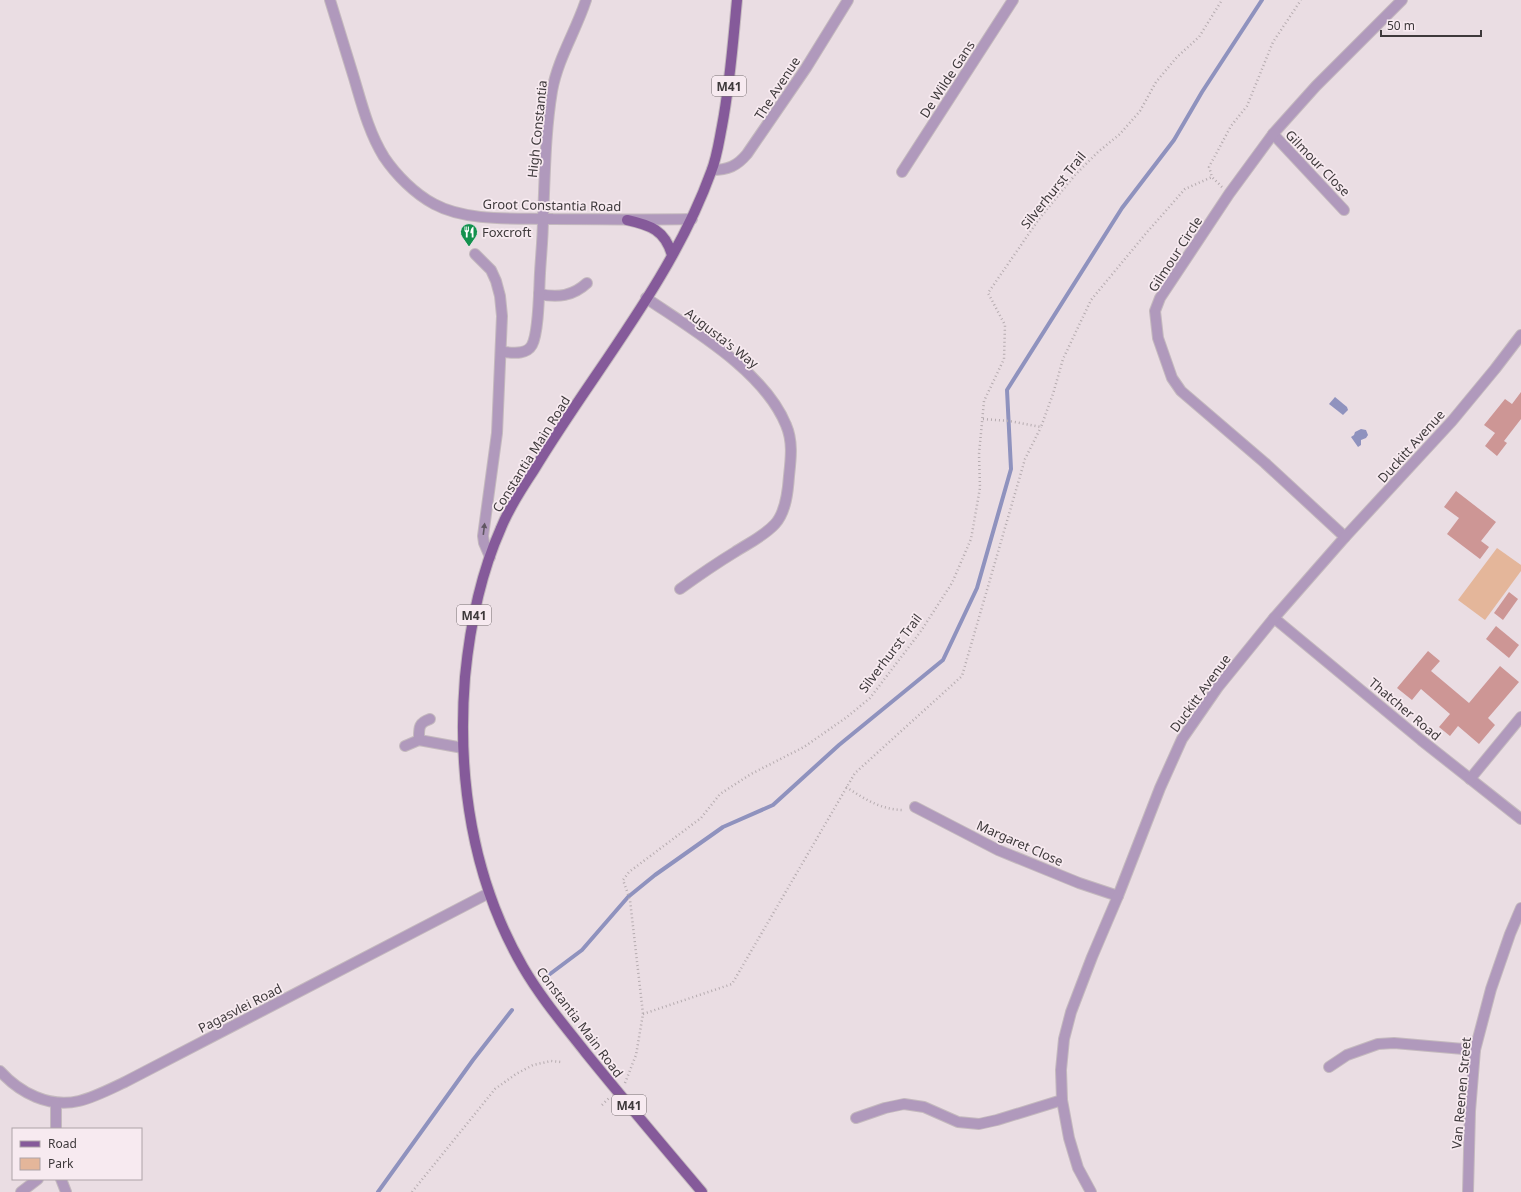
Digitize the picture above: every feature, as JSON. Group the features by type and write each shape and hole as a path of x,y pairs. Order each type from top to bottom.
{"main road":[{"name":"Constantia Main Road","path":"702,1192 617,1092 558,1018 523,967 508,938 489,893 474,840 467,800 463,748 463,704 468,644 479,586 501,526 535,468 646,298 672,255 692,219 712,170 719,143 728,94 737,0"},
{"path":"627,220 645,224 658,232 666,241 672,255"}],"street":[{"name":"Groot Constantia Road","path":"330,0 364,113 375,141 396,172 416,192 434,204 455,212 491,219 692,219"},
{"name":"High Constantia","path":"501,352 523,352 529,350 534,337 539,294 544,175 552,91 556,73 586,0"},
{"name":"The Avenue","path":"712,170 731,168 740,163 748,154 802,74 848,0"},
{"name":"De Wilde Gans","path":"902,172 1013,0"},
{"name":"Gilmour Circle","path":"1345,537 1265,463 1181,391 1172,378 1158,338 1155,311 1160,298 1229,194 1273,134 1316,86 1402,0"},
{"name":"Gilmour Close","path":"1273,134 1344,210"},
{"path":"475,254 491,270 498,288 502,316 497,433 484,536 484,543 490,557"},
{"path":"539,294 565,296 574,293 587,283"},
{"name":"Augusta's Way","path":"646,298 703,336 756,381 778,410 786,425 791,445 789,483 781,516 775,524 761,536 705,571 680,589"},
{"name":"Duckitt Avenue","path":"1091,1192 1078,1168 1069,1138 1062,1100 1061,1070 1064,1039 1071,1012 1160,788 1182,739 1218,687 1274,618 1345,537 1452,421 1496,369 1521,335"},
{"name":"Thatcher Road","path":"1274,618 1521,819"},
{"path":"1470,779 1521,717"},
{"path":"419,740 420,726 424,721 430,719"},
{"path":"405,746 419,740 463,748"},
{"name":"Margaret Close","path":"915,807 998,850 1079,883 1118,896"},
{"name":"Pagasvlei Road","path":"0,1071 19,1089 47,1101 56,1103 79,1101 125,1082 489,893"},
{"name":"Van Reenen Street","path":"1468,1192 1470,1118 1475,1050 1491,989 1521,908"},
{"path":"1329,1067 1347,1055 1378,1044 1394,1043 1475,1050"},
{"path":"856,1118 885,1108 904,1104 924,1106 958,1122 979,1124 1062,1100"},
{"path":"56,1103 56,1128"},
{"path":"21,1192 37,1180"},
{"path":"61,1180 66,1192"}],"path":[{"name":"Silverhurst Trail","path":"643,1014 630,900 626,893 623,880 629,872 701,818 720,794 751,774 804,747 847,718 870,698 921,631 952,583 971,539 980,488 979,454 984,401 1004,359 1005,325 988,293 1039,219 1075,175 1098,152 1120,134 1140,111 1156,82 1177,57 1199,37 1222,0"},
{"path":"1229,194 1212,177 1209,167 1231,126 1246,106 1273,42 1301,0"},
{"path":"624,1085 636,1055 643,1014 732,984 855,773 962,676 1025,459 1041,426 1053,394 1063,359 1090,300 1185,189 1212,177"},
{"path":"982,420 1009,421 1041,426"},
{"path":"846,787 875,805 905,810 915,807"},
{"path":"412,1192 494,1089 516,1074 533,1065 551,1061 561,1062"},
{"path":"602,1105 610,1098"}],"green space":[{"path":"1497,548 1521,565 1521,571 1485,620 1458,600"}],"water":[{"path":"1335,397 1347,407 1348,410 1343,415 1329,404"},
{"path":"1361,429 1366,430 1368,435 1366,438 1361,440 1361,445 1358,447 1351,437 1355,432"}],"building":[{"path":"1521,392 1521,419 1504,441 1507,443 1497,456 1485,446 1495,433 1484,425 1505,399 1512,404"},
{"path":"1456,491 1496,522 1481,541 1489,547 1480,559 1447,534 1459,518 1444,507"},
{"path":"1509,592 1518,599 1503,620 1494,613"},
{"path":"1496,626 1519,645 1509,658 1486,639"},
{"path":"1428,651 1440,661 1431,671 1469,703 1500,666 1519,682 1488,718 1495,725 1479,744 1458,726 1450,736 1439,727 1450,714 1421,689 1412,700 1397,688"}],"waterway":[{"path":"546,977 582,950 628,897 655,875 723,827 773,805 839,745 943,660 977,588 1011,469 1007,390 1122,208 1174,140 1202,92 1262,0"},
{"path":"378,1192 473,1060 512,1010"}],"place":[{"name":"Foxcroft","path":"469,247"}]}
